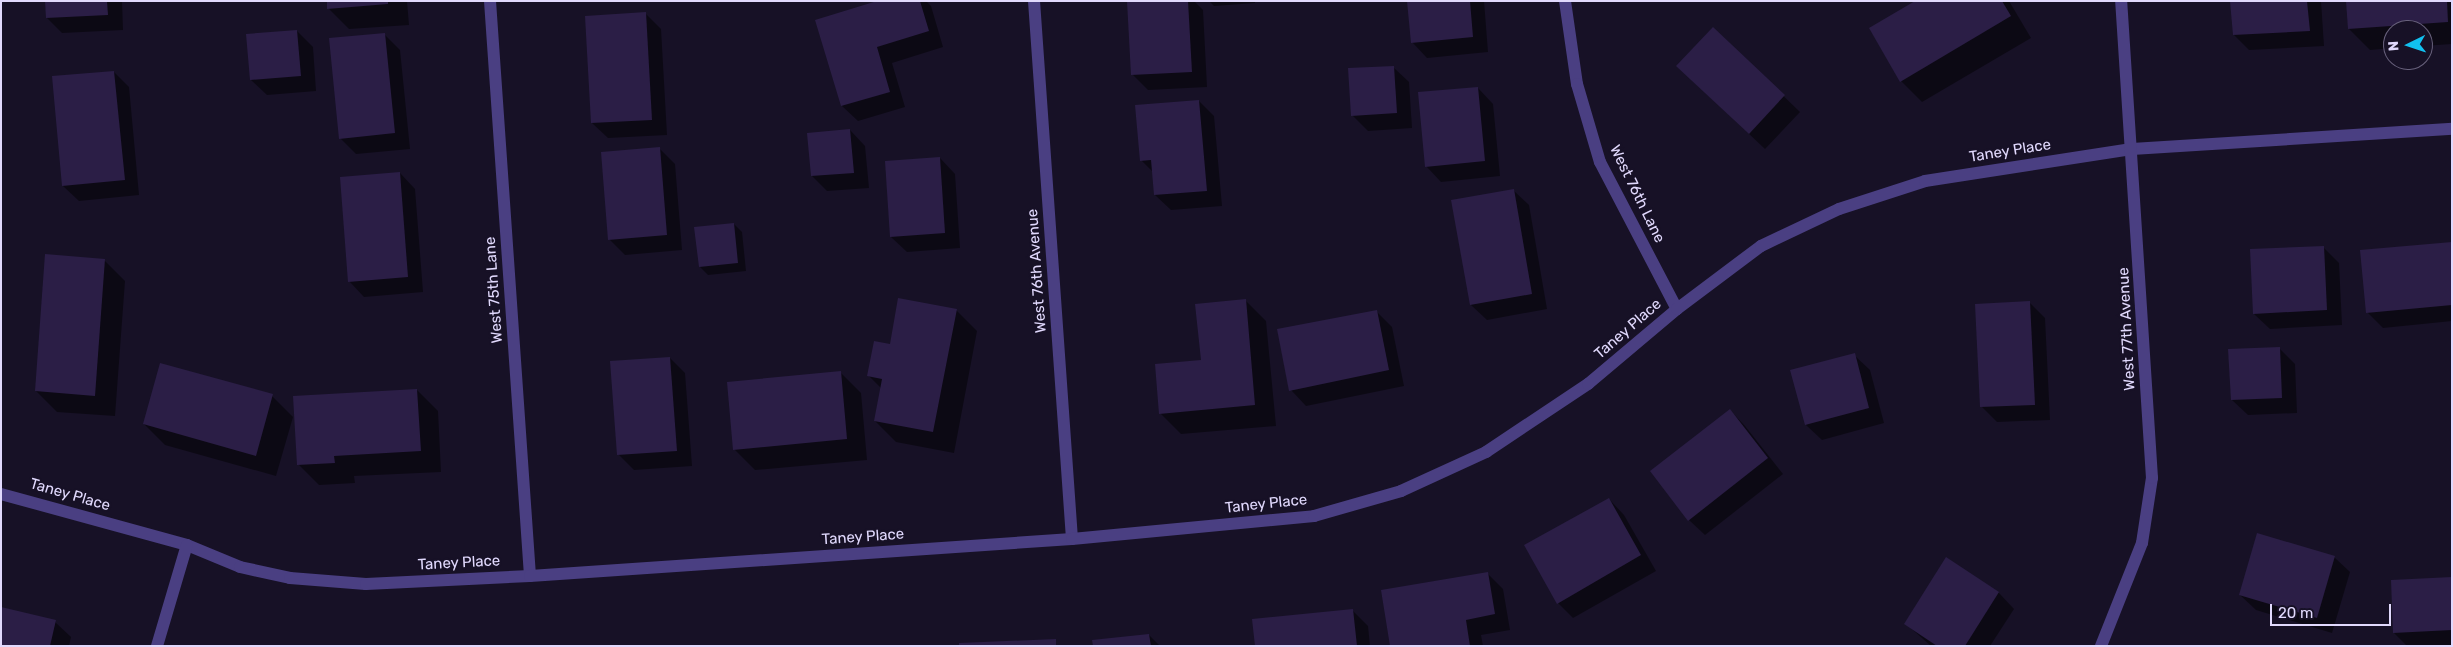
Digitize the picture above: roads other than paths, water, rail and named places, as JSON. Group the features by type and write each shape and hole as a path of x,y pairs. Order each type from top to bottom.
{"street":[{"name":"West 75th Lane","path":"490,1 530,576"},
{"name":"West 76th Avenue","path":"1034,1 1072,539"},
{"name":"West 76th Lane","path":"1565,1 1577,84 1600,162 1677,308"},
{"name":"West 77th Avenue","path":"2101,646 2142,543 2152,478 2122,1"},
{"name":"Taney Place","path":"1,494 187,545 240,567 290,578 366,584 530,576 1072,539 1314,516 1401,491 1486,452 1588,384 1677,308 1761,246 1839,209 1925,181 2132,149 2452,129"},
{"path":"157,646 187,545"}]}
